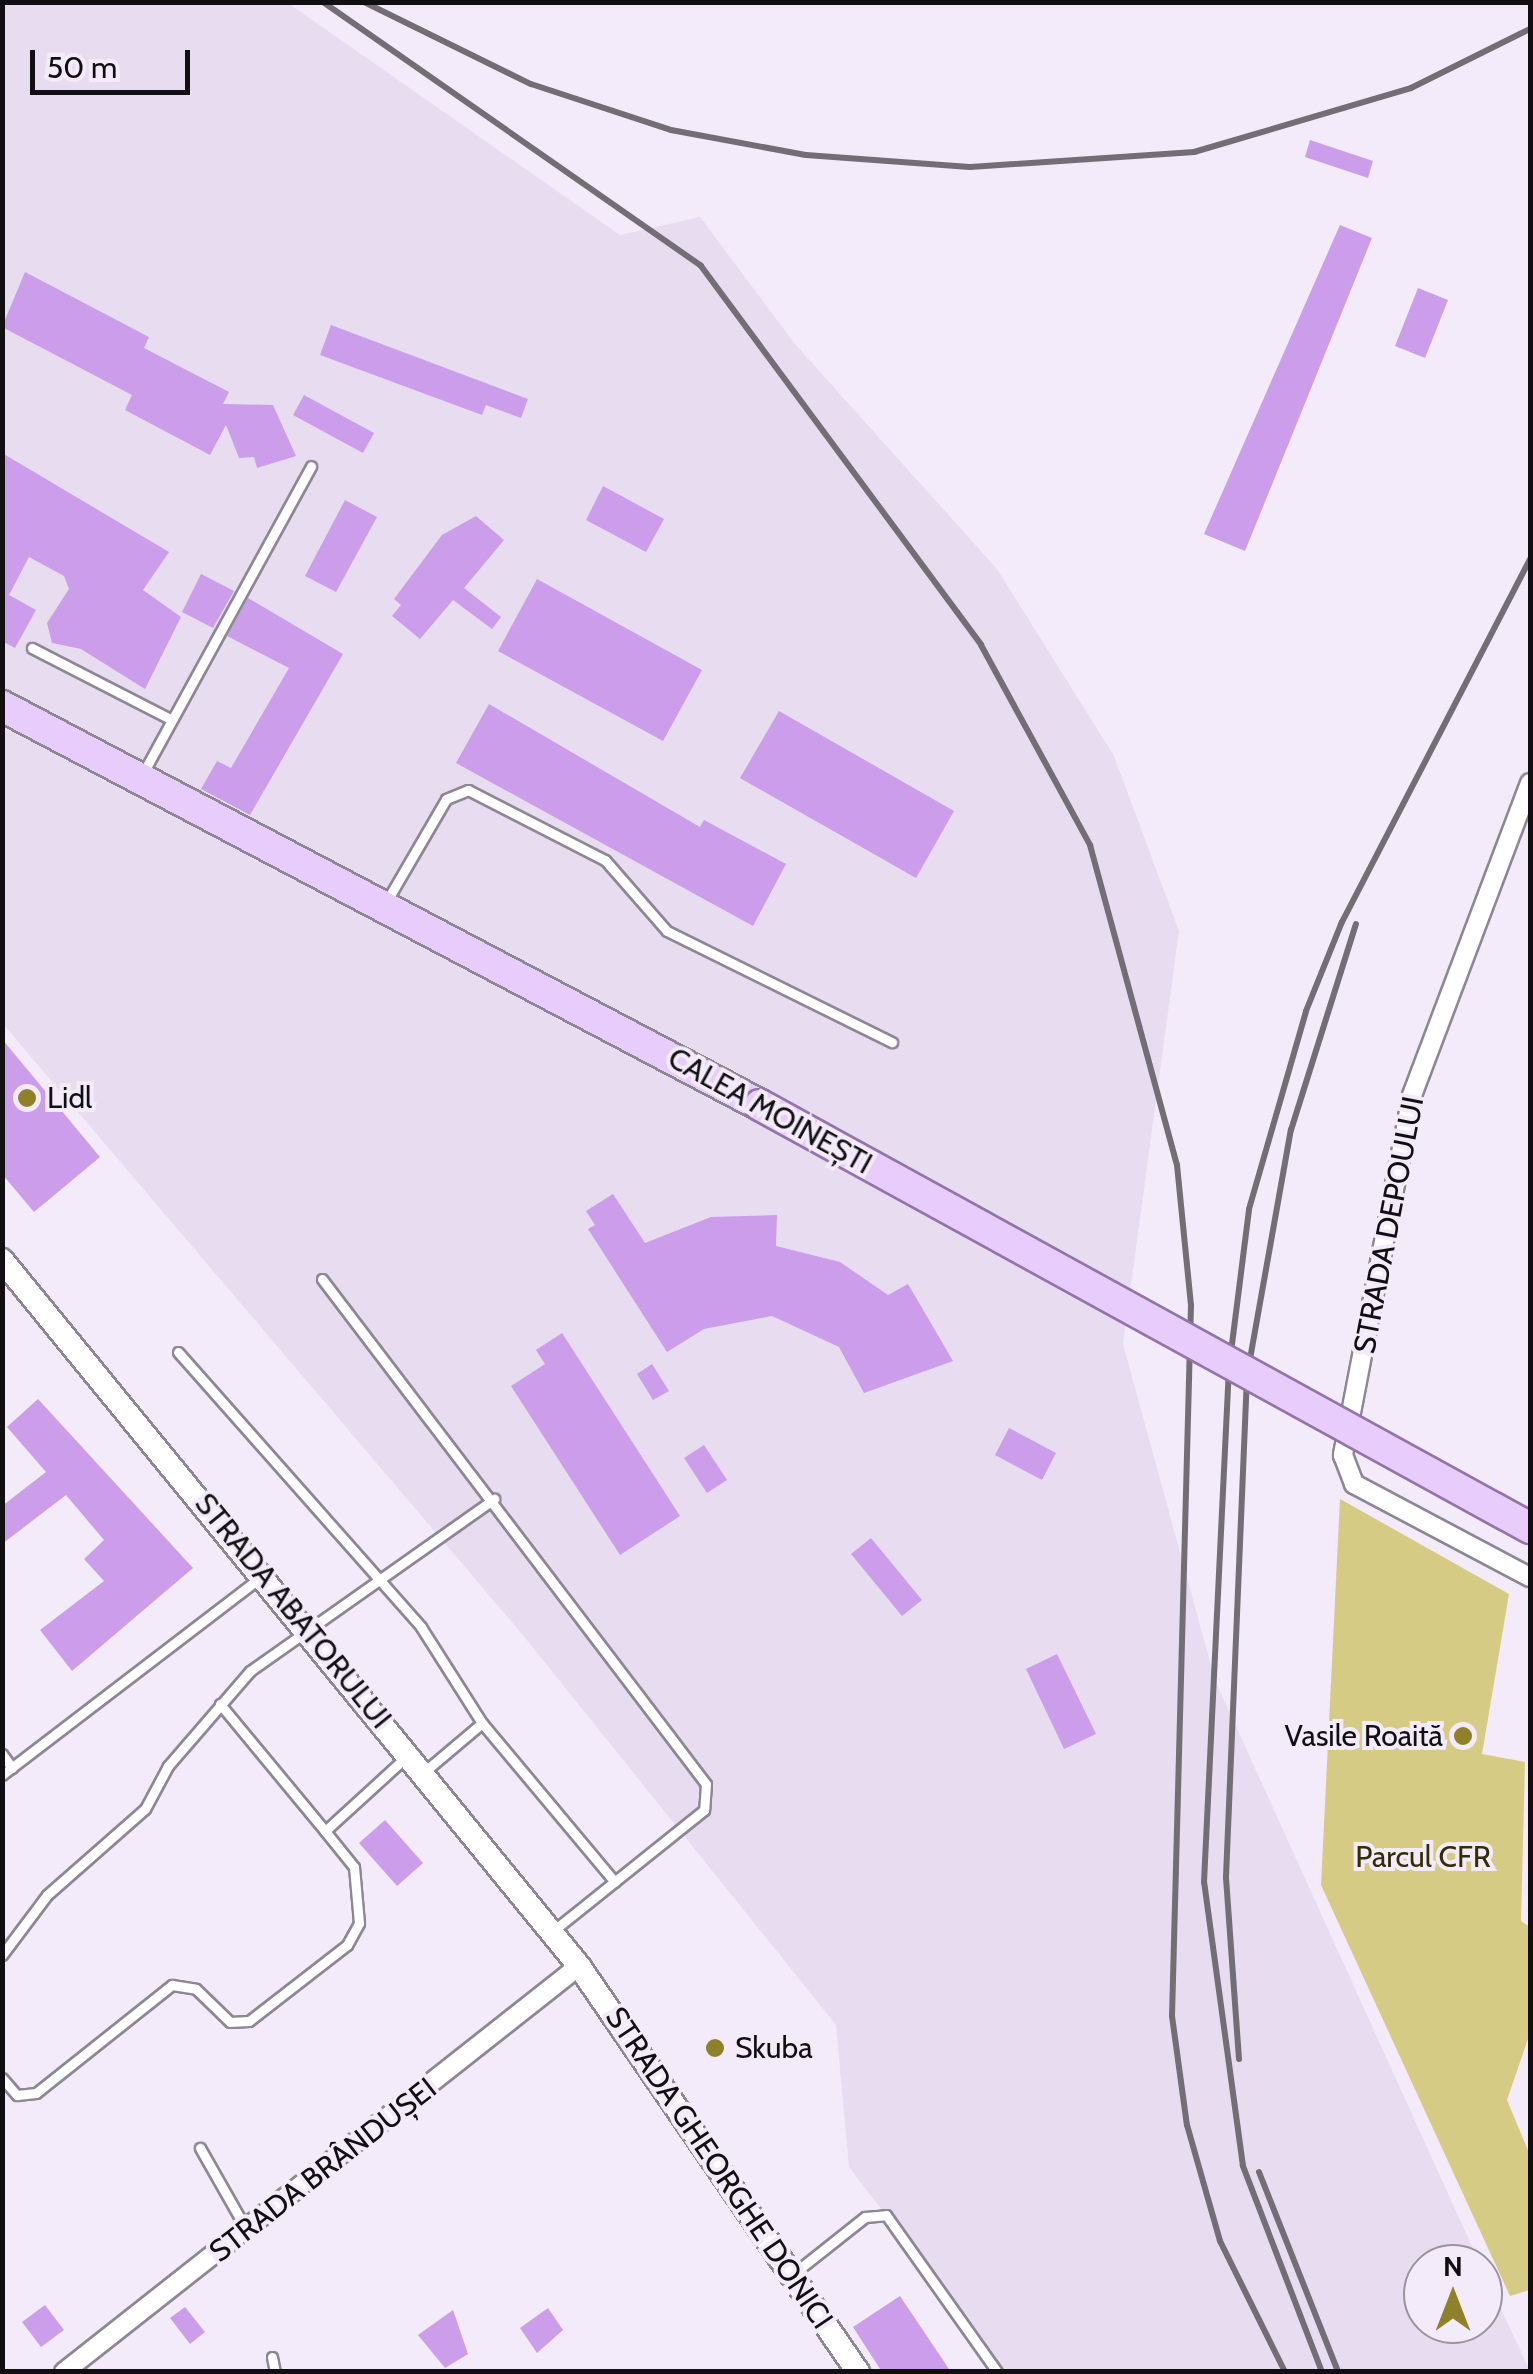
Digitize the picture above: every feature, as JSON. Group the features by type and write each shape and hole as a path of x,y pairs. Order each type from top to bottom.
{"main road":[{"name":"CALEA MOINEȘTI","path":"2,706 760,1104 1530,1528"}],"street":[{"name":"STRADA DEPOULUI","path":"1530,783 1412,1096 1343,1455 1354,1484 1530,1577"},
{"name":"STRADA ABATORULUI","path":"2,1260 264,1574 580,1966"},
{"name":"STRADA BRÂNDUȘEI","path":"64,2372 580,1966"},
{"name":"STRADA GHEORGHE DONICI","path":"580,1966 858,2372"}],"lane":[{"path":"140,778 311,466"},
{"path":"32,648 172,720"},
{"path":"384,906 446,799 468,790 605,860 667,931 892,1042"},
{"path":"322,1279 494,1498 706,1784 704,1810 552,1932"},
{"path":"178,1352 383,1581 482,1723 614,1882"},
{"path":"2,1956 47,1895 145,1809 220,1704 308,1631 494,1498"},
{"path":"2,1754 7,1772 264,1574"},
{"path":"2,2078 17,2094 36,2093 172,1985 196,1989 230,2022 249,2021 347,1945 359,1923 354,1867 220,1704"},
{"path":"325,1831 416,1763 482,1723"},
{"path":"200,2148 247,2231"},
{"path":"793,2274 865,2216 886,2216 997,2372"},
{"path":"272,2357 275,2372"}],"shaded area":[{"path":"2,3 288,3 620,235 700,217 795,344 997,569 1114,756 1179,931 1123,1344 1215,1680 1471,2244 1403,2244 1403,2344 1503,2344 1503,2314 1530,2371 1005,2371 849,2167 836,2025 522,1634 3,1024"}],"green space":[{"name":"Parcul CFR","path":"1340,1499 1509,1594 1482,1754 1525,1762 1521,1921 1530,1927 1530,2033 1507,2100 1530,2155 1530,2290 1510,2296 1503,2281 1503,2244 1486,2244 1321,1885"}],"building":[{"path":"1310,140 1373,161 1368,178 1305,157"},
{"path":"1340,225 1372,238 1245,551 1204,534"},
{"path":"25,272 149,337 144,348 229,392 223,404 273,405 296,456 257,468 254,457 239,458 226,425 210,455 125,410 132,395 2,327"},
{"path":"1418,288 1448,300 1425,358 1395,346"},
{"path":"331,325 528,399 521,418 486,405 482,415 320,355"},
{"path":"304,395 374,433 363,453 293,415"},
{"path":"2,453 169,552 143,590 181,617 145,689 81,649 52,643 47,623 69,589 64,576 29,557 9,595 36,610 15,648 2,641"},
{"path":"603,486 664,519 646,552 586,520"},
{"path":"345,500 377,517 336,592 305,576"},
{"path":"476,516 504,540 464,588 501,617 492,629 453,600 420,639 392,616 401,605 394,599 442,535"},
{"path":"201,574 234,591 213,628 182,612"},
{"path":"537,579 702,670 663,741 498,651"},
{"path":"248,598 343,654 250,815 201,789 217,761 231,768 289,668 227,636"},
{"path":"489,704 700,827 704,820 786,864 753,926 456,763"},
{"path":"779,711 954,811 916,878 740,778"},
{"name":"Lidl","path":"2,1039 100,1157 34,1212 2,1174"},
{"path":"613,1194 645,1243 711,1217 777,1215 776,1246 840,1262 888,1295 908,1284 953,1361 864,1393 839,1347 772,1316 704,1329 667,1352 588,1229 595,1225 586,1211"},
{"path":"562,1333 680,1516 620,1555 511,1386 545,1364 536,1350"},
{"path":"652,1364 669,1391 653,1400 637,1374"},
{"path":"38,1399 193,1568 72,1671 40,1630 104,1581 84,1559 104,1540 66,1495 2,1544 2,1506 46,1472 7,1427"},
{"path":"1009,1428 1056,1453 1042,1480 995,1455"},
{"path":"704,1445 727,1480 707,1493 684,1458"},
{"path":"871,1538 922,1600 902,1616 851,1554"},
{"path":"1057,1654 1096,1734 1064,1749 1026,1669"},
{"path":"385,1820 423,1863 397,1886 359,1843"},
{"path":"900,2296 951,2372 882,2372 853,2327"},
{"path":"45,2305 64,2330 41,2347 22,2322"},
{"path":"185,2307 205,2332 190,2344 170,2318"},
{"path":"548,2308 563,2330 537,2353 520,2328"},
{"path":"453,2310 468,2354 445,2368 418,2335"}],"railway":[{"path":"323,2 701,266 981,645 1090,845 1177,1165 1191,1305 1172,2016 1187,2125 1220,2241 1285,2372"},
{"path":"364,2 531,84 671,130 806,155 970,167 1194,152 1411,88 1530,29"},
{"path":"1322,2372 1243,2166 1204,1882 1229,1368 1249,1209 1306,1011 1342,922 1530,559"},
{"path":"1239,2059 1226,1877 1247,1376 1291,1130 1356,924"},
{"path":"1259,2172 1338,2372"}],"place":[{"name":"Lidl","path":"27,1098"},
{"name":"Vasile Roaită","path":"1463,1736"},
{"name":"Skuba","path":"715,2048"}]}
